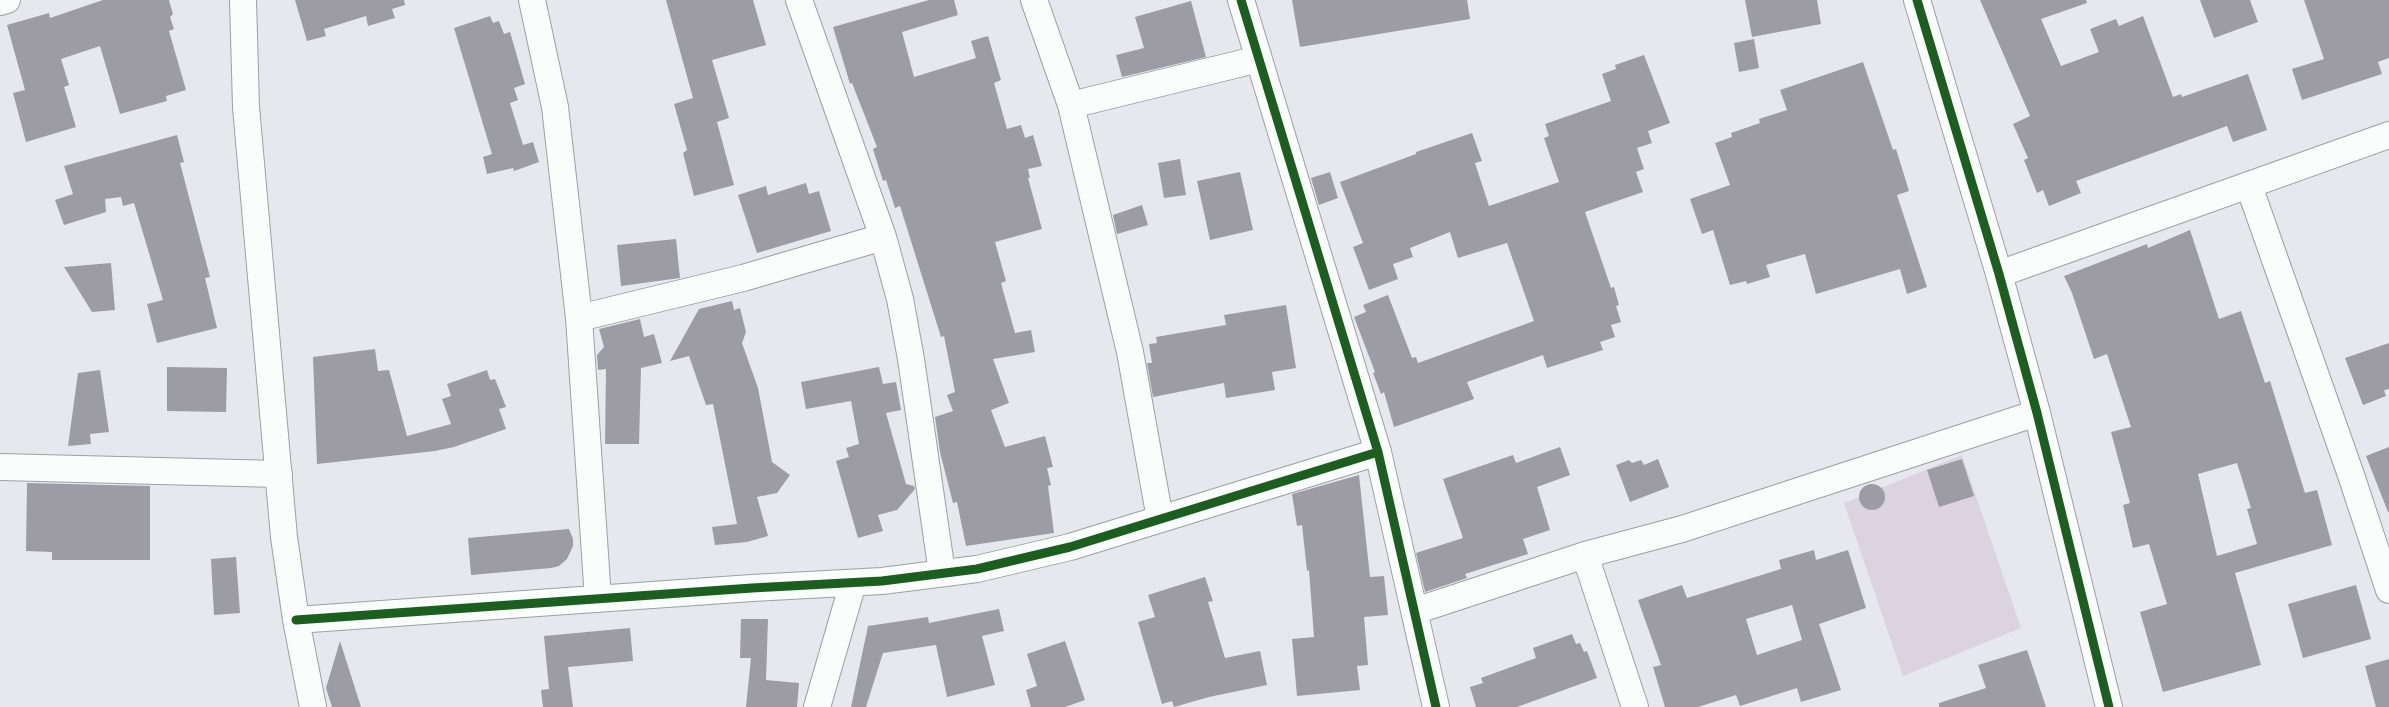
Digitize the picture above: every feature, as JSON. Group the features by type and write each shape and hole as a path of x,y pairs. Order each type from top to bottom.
{"street":[{"path":"0,2 7,0"},
{"path":"243,0 246,107 284,537 296,620 313,707"},
{"path":"532,0 555,106 579,318 598,599"},
{"path":"799,0 884,237 900,299 942,573"},
{"path":"1034,0 1071,105 1130,352 1160,519"},
{"path":"1241,0 1378,452 1436,707"},
{"path":"1917,0 1999,274 2037,413 2109,707"},
{"path":"1071,105 1259,59"},
{"path":"1999,274 2389,135"},
{"path":"2249,186 2389,590"},
{"path":"579,318 743,278 884,237"},
{"path":"1415,611 1585,555 1682,529 2037,413"},
{"path":"296,620 882,581 977,569 1070,547 1378,452"},
{"path":"0,467 279,474"},
{"path":"1585,555 1635,707"},
{"path":"817,707 853,583"}],"shaded area":[{"path":"1962,455 2021,628 1903,676 1844,503"}],"building":[{"path":"103,0 169,0 173,14 170,17 174,29 169,31 186,90 166,96 167,101 120,114 100,46 61,59 69,85 64,87 76,127 26,142 13,93 25,90 7,25 49,13 50,18"},
{"path":"295,0 404,0 405,5 392,9 395,18 368,26 366,16 324,29 326,36 307,41"},
{"path":"666,0 753,0 766,45 712,60 729,118 717,122 734,185 694,196 683,153 687,150 674,104 693,98"},
{"path":"929,0 954,0 958,15 902,32 914,77 976,58 971,41 988,36 1001,80 994,83 1007,129 1021,125 1025,138 1033,135 1042,166 1028,169 1030,178 1028,178 1042,229 995,242 1006,281 1001,283 1015,333 1031,330 1035,352 993,359 1009,403 991,410 1005,447 1045,436 1053,467 1047,468 1051,485 1048,486 1054,533 966,546 957,502 953,503 940,452 935,417 953,411 947,395 955,392 944,336 941,337 900,206 895,208 886,180 883,181 873,149 877,147 852,83 850,84 833,27"},
{"path":"1292,0 1467,0 1470,19 1300,47"},
{"path":"1745,0 1817,0 1821,24 1752,37"},
{"path":"1980,0 2086,0 2087,3 2041,19 2061,66 2099,52 2090,29 2116,19 2119,26 2143,16 2173,97 2181,94 2182,97 2248,74 2267,130 2233,142 2227,126 2076,181 2081,193 2049,206 2043,190 2037,193 2024,160 2028,158 2013,124 2030,116"},
{"path":"2200,0 2250,0 2258,22 2214,38"},
{"path":"2304,0 2389,0 2389,58 2378,62 2382,74 2302,100 2292,69 2324,59"},
{"path":"1191,1 1206,57 1122,77 1116,55 1144,48 1135,17"},
{"path":"490,16 493,23 499,21 504,34 510,32 525,84 514,88 518,100 510,103 523,145 533,142 539,162 514,171 513,168 487,174 483,157 492,154 454,28"},
{"path":"1754,39 1759,68 1739,72 1734,43"},
{"path":"1644,55 1670,123 1648,131 1652,143 1637,148 1644,169 1636,172 1643,192 1585,212 1619,305 1616,306 1621,322 1611,325 1615,337 1600,342 1603,350 1547,368 1543,355 1467,382 1474,399 1394,427 1384,392 1381,394 1354,317 1366,312 1363,305 1388,295 1412,358 1416,357 1418,363 1534,321 1507,243 1458,258 1450,232 1410,248 1413,257 1393,264 1398,279 1369,290 1353,247 1363,243 1340,182 1472,133 1482,161 1475,163 1489,206 1559,182 1544,138 1549,136 1545,124 1611,101 1602,74 1616,69 1615,65"},
{"path":"1863,62 1893,150 1896,149 1909,191 1897,195 1927,287 1907,294 1900,269 1816,294 1805,254 1766,265 1770,277 1747,284 1746,281 1730,285 1713,230 1702,234 1690,199 1730,185 1715,143 1732,137 1731,133 1760,123 1759,119 1787,110 1780,90"},
{"path":"177,135 184,162 180,163 210,277 205,278 217,328 157,343 147,304 163,300 134,203 123,206 121,197 105,199 106,212 64,225 55,200 73,194 64,166"},
{"path":"1180,159 1186,195 1164,198 1158,163"},
{"path":"1240,172 1253,230 1210,240 1197,181"},
{"path":"1330,172 1338,198 1319,205 1311,178"},
{"path":"806,183 809,194 819,191 831,231 757,253 738,195 766,186 768,195"},
{"path":"1142,205 1148,225 1117,234 1113,215"},
{"path":"2190,230 2219,319 2241,311 2265,383 2270,381 2305,493 2317,490 2332,545 2235,573 2261,665 2163,692 2140,612 2167,604 2149,544 2133,548 2123,505 2130,503 2111,432 2131,427 2107,354 2094,359 2064,276 2147,244 2148,248","holes":["2237,463 2251,508 2247,509 2257,544 2217,556 2198,474"]},
{"path":"676,239 680,278 621,286 617,245"},
{"path":"111,263 115,310 92,312 64,267"},
{"path":"732,301 734,310 740,308 746,332 742,343 758,388 772,462 790,475 777,493 757,497 768,536 747,542 715,545 712,527 737,524 713,404 706,405 689,356 670,361 699,309"},
{"path":"1286,305 1296,368 1272,372 1275,390 1226,398 1224,383 1153,397 1147,363 1152,363 1149,344 1157,343 1156,337 1226,325 1224,315"},
{"path":"640,319 644,337 654,334 662,363 641,368 639,444 605,444 606,369 598,370 597,355 604,347 599,329"},
{"path":"2389,343 2389,389 2384,390 2386,396 2363,405 2345,358"},
{"path":"375,349 378,371 389,370 407,436 451,424 442,399 451,396 447,384 487,370 490,380 495,379 506,407 499,409 506,429 454,447 435,451 317,464 313,357"},
{"path":"167,367 227,368 226,412 167,411"},
{"path":"879,367 883,384 896,382 901,410 886,413 906,484 914,486 915,489 897,510 878,515 883,531 858,538 836,461 849,457 846,448 859,444 851,401 806,409 801,382"},
{"path":"100,370 109,432 90,434 91,444 68,446 78,373"},
{"path":"1560,447 1570,475 1537,487 1550,530 1523,539 1528,554 1465,574 1467,578 1425,592 1416,553 1463,538 1443,479 1513,455 1516,463"},
{"path":"2389,447 2389,512 2388,512 2366,456"},
{"path":"1658,459 1669,487 1630,502 1616,465 1629,460 1632,463 1641,460 1644,465"},
{"path":"1962,459 1974,496 1939,507 1927,470"},
{"path":"1359,475 1370,577 1384,576 1388,615 1364,617 1368,665 1357,666 1360,690 1297,696 1292,639 1314,637 1309,570 1307,571 1302,525 1297,526 1292,494"},
{"path":"27,483 150,486 150,560 52,560 52,552 26,551"},
{"path":"1872,484 1881,488 1885,497 1881,506 1872,510 1863,506 1859,497 1863,488"},
{"path":"569,529 573,546 567,559 559,566 471,575 468,538"},
{"path":"1814,550 1816,560 1848,550 1866,608 1819,624 1841,690 1801,702 1797,688 1740,706 1736,695 1698,707 1665,707 1653,667 1661,665 1638,600 1682,585 1687,598 1781,569 1779,560","holes":["1792,605 1802,640 1757,655 1746,619"]},
{"path":"236,557 240,613 214,615 211,559"},
{"path":"1205,577 1213,601 1208,602 1225,658 1260,651 1267,685 1174,707 1172,701 1162,704 1138,622 1155,617 1148,595"},
{"path":"2356,585 2371,639 2303,658 2288,604"},
{"path":"999,609 1004,631 982,636 995,685 947,697 936,645 883,653 866,707 851,707 868,626 928,617 929,623"},
{"path":"741,619 768,619 766,680 799,683 797,707 746,707 751,658 740,658"},
{"path":"630,628 633,661 568,667 573,707 543,707 541,690 549,689 544,636"},
{"path":"1572,634 1576,644 1580,643 1584,652 1587,651 1597,678 1517,707 1476,707 1470,687 1483,683 1481,678 1536,658 1533,648"},
{"path":"340,641 361,707 332,707 326,688"},
{"path":"1065,641 1085,700 1065,707 1031,707 1026,690 1037,686 1027,654"},
{"path":"2027,650 2046,707 1939,707 1939,703 1986,688 1978,665"},
{"path":"2389,659 2389,707 2376,707 2365,666"}],"cycle path":[{"path":"1241,0 1378,452 1436,707"},
{"path":"1917,0 1999,274 2037,413 2109,707"},
{"path":"296,620 882,581 977,569 1070,547 1378,452"}]}
